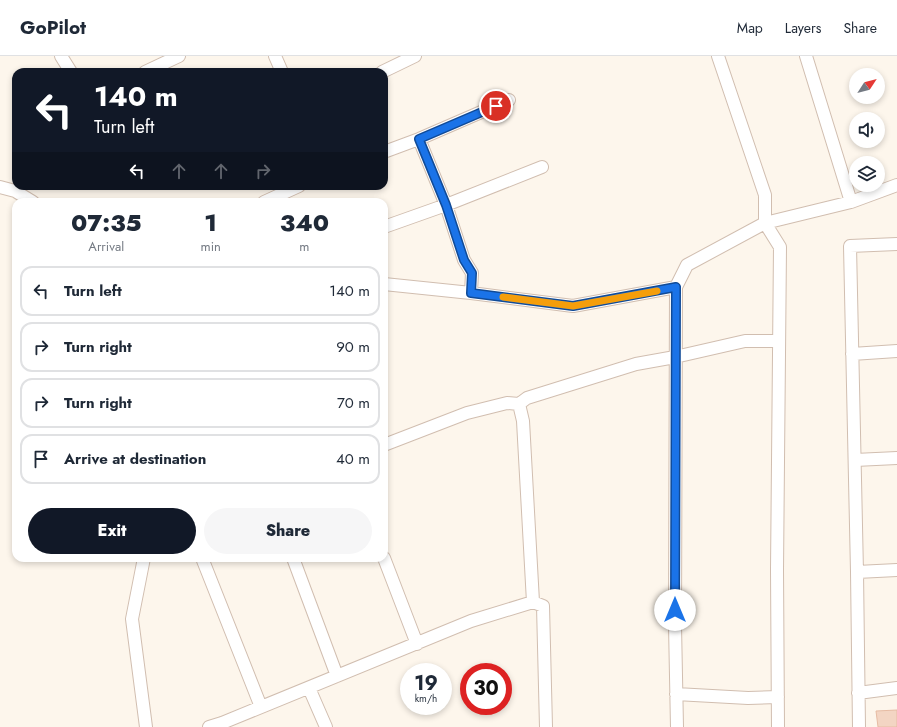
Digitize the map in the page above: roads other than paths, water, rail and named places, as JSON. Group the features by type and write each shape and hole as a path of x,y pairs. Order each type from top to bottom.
{"street":[{"path":"61,56 69,68"},
{"path":"154,68 179,56"},
{"path":"275,56 280,68"},
{"path":"388,69 416,56"},
{"path":"718,56 765,195 765,223 780,247 777,562 778,727"},
{"path":"806,56 851,202"},
{"path":"388,151 419,139 509,100"},
{"path":"419,139 446,205 464,260 472,273 471,293"},
{"path":"388,226 446,205 542,167"},
{"path":"677,727 675,625 676,287 687,265 765,223 851,202 897,185"},
{"path":"0,187 15,191 27,198"},
{"path":"273,198 290,190"},
{"path":"859,727 850,246 897,244"},
{"path":"388,284 573,306 676,287"},
{"path":"388,443 467,413 507,403 519,404 527,398 636,364 676,358 745,341 779,341"},
{"path":"852,354 897,351"},
{"path":"519,404 523,420 533,602"},
{"path":"855,460 897,458"},
{"path":"143,562 132,619 146,727"},
{"path":"204,562 261,707"},
{"path":"294,562 336,676"},
{"path":"385,562 416,644"},
{"path":"857,572 897,570"},
{"path":"209,727 471,622 533,602 543,606 546,727"},
{"path":"309,688 326,727"},
{"path":"858,693 897,688"},
{"path":"676,694 748,698 778,697"}]}
